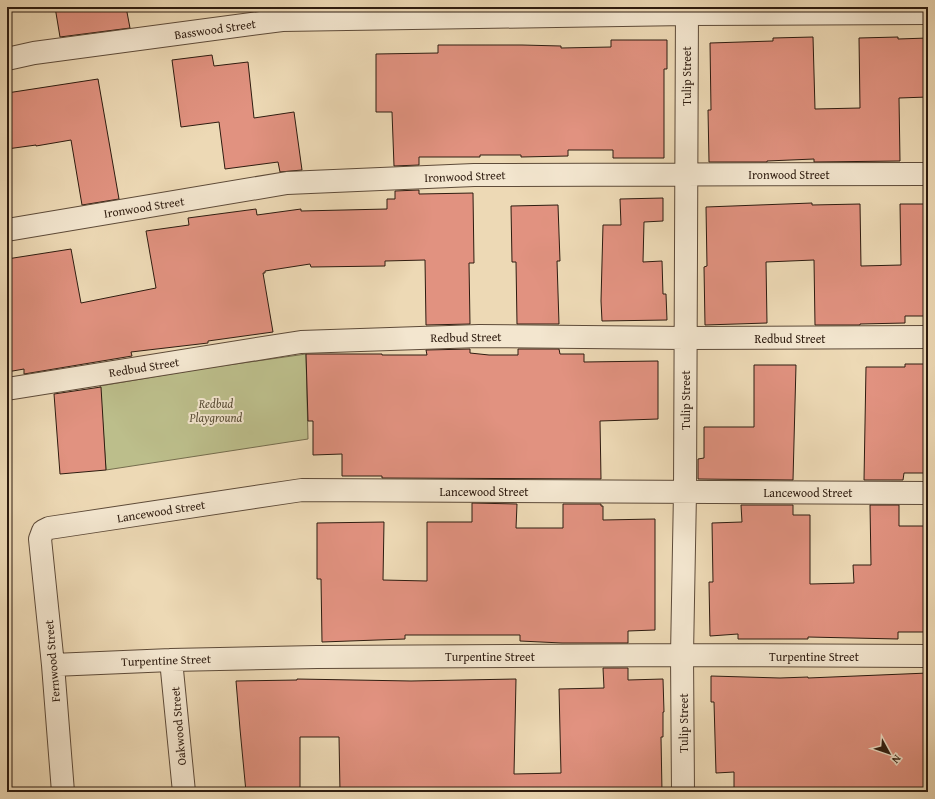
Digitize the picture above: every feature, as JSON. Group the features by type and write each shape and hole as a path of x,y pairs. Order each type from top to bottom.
{"street":[{"name":"Basswood Street","path":"7,58 34,53 282,20 687,10 928,13"},
{"name":"Tulip Street","path":"683,792 682,655 685,492 687,10"},
{"name":"Ironwood Street","path":"7,230 287,184 474,175 928,174"},
{"name":"Redbud Street","path":"7,390 301,342 478,336 685,338 928,337"},
{"name":"Lancewood Street","path":"43,531 49,528 302,490 928,493"},
{"name":"Fernwood Street","path":"43,531 40,539 53,665 63,792"},
{"name":"Turpentine Street","path":"53,665 325,656 928,656"},
{"name":"Oakwood Street","path":"171,660 184,792"}],"green space":[{"name":"Redbud Playground","path":"306,354 308,439 106,470 100,386 200,369"}],"building":[{"path":"55,7 126,7 130,28 60,37"},
{"path":"813,37 815,109 860,108 859,38 928,38 928,97 899,98 900,161 814,162 814,159 767,162 709,162 708,110 711,110 710,43 773,41 773,38"},
{"path":"611,40 667,40 667,69 664,69 664,158 613,158 613,150 568,150 568,156 521,157 521,155 480,155 480,157 419,157 419,165 394,166 392,112 376,112 376,54 438,53 438,45 522,45 561,46 561,48 611,47"},
{"path":"212,55 214,66 248,62 254,118 294,112 302,170 280,172 278,162 225,169 219,122 181,127 172,60"},
{"path":"98,79 119,199 82,205 71,140 7,149 7,93"},
{"path":"419,190 419,194 473,193 474,263 469,263 470,324 426,325 425,260 385,261 385,266 311,267 310,264 265,271 265,273 263,273 273,332 208,341 208,343 131,352 132,356 24,374 24,369 7,372 7,259 71,249 81,303 156,288 146,231 189,225 188,218 256,209 257,215 301,209 301,211 387,209 387,199 395,199 395,191"},
{"path":"663,198 663,221 644,222 643,262 662,261 663,294 666,294 667,320 602,321 601,301 603,225 621,225 620,199"},
{"path":"812,203 812,205 860,204 861,266 901,265 900,204 928,204 928,316 905,316 905,323 815,325 814,260 766,262 767,323 705,325 704,267 707,266 706,207"},
{"path":"558,205 560,261 557,261 559,324 517,324 516,262 512,262 511,206"},
{"path":"470,349 470,353 489,355 518,355 518,349 559,349 560,354 584,354 584,362 658,361 658,419 600,421 601,479 382,478 382,476 342,476 342,454 313,455 313,421 308,421 306,354 427,355 426,350"},
{"path":"905,364 928,364 928,473 904,473 903,480 864,480 866,367 905,367"},
{"path":"754,365 796,365 793,480 698,479 698,459 704,458 704,427 754,427"},
{"path":"101,387 106,470 60,474 54,394"},
{"path":"472,503 517,504 516,528 563,528 563,504 601,504 601,506 603,506 603,520 655,519 655,630 628,631 628,643 562,643 520,641 520,635 405,635 405,639 322,642 321,579 317,579 317,523 384,522 383,580 427,581 427,522 472,522"},
{"path":"741,505 793,505 793,515 810,515 810,584 854,583 853,565 871,565 870,505 899,505 899,526 928,526 928,632 898,632 898,639 808,637 808,639 738,639 738,634 710,636 709,582 713,582 712,523 742,522"},
{"path":"603,668 628,668 628,680 663,679 664,712 663,737 661,737 662,792 340,792 339,737 300,737 300,792 246,792 236,681 297,679 411,681 516,679 514,774 561,773 559,689 604,688"},
{"path":"928,673 928,792 734,792 734,772 716,773 714,702 711,702 711,676 808,678"}]}
